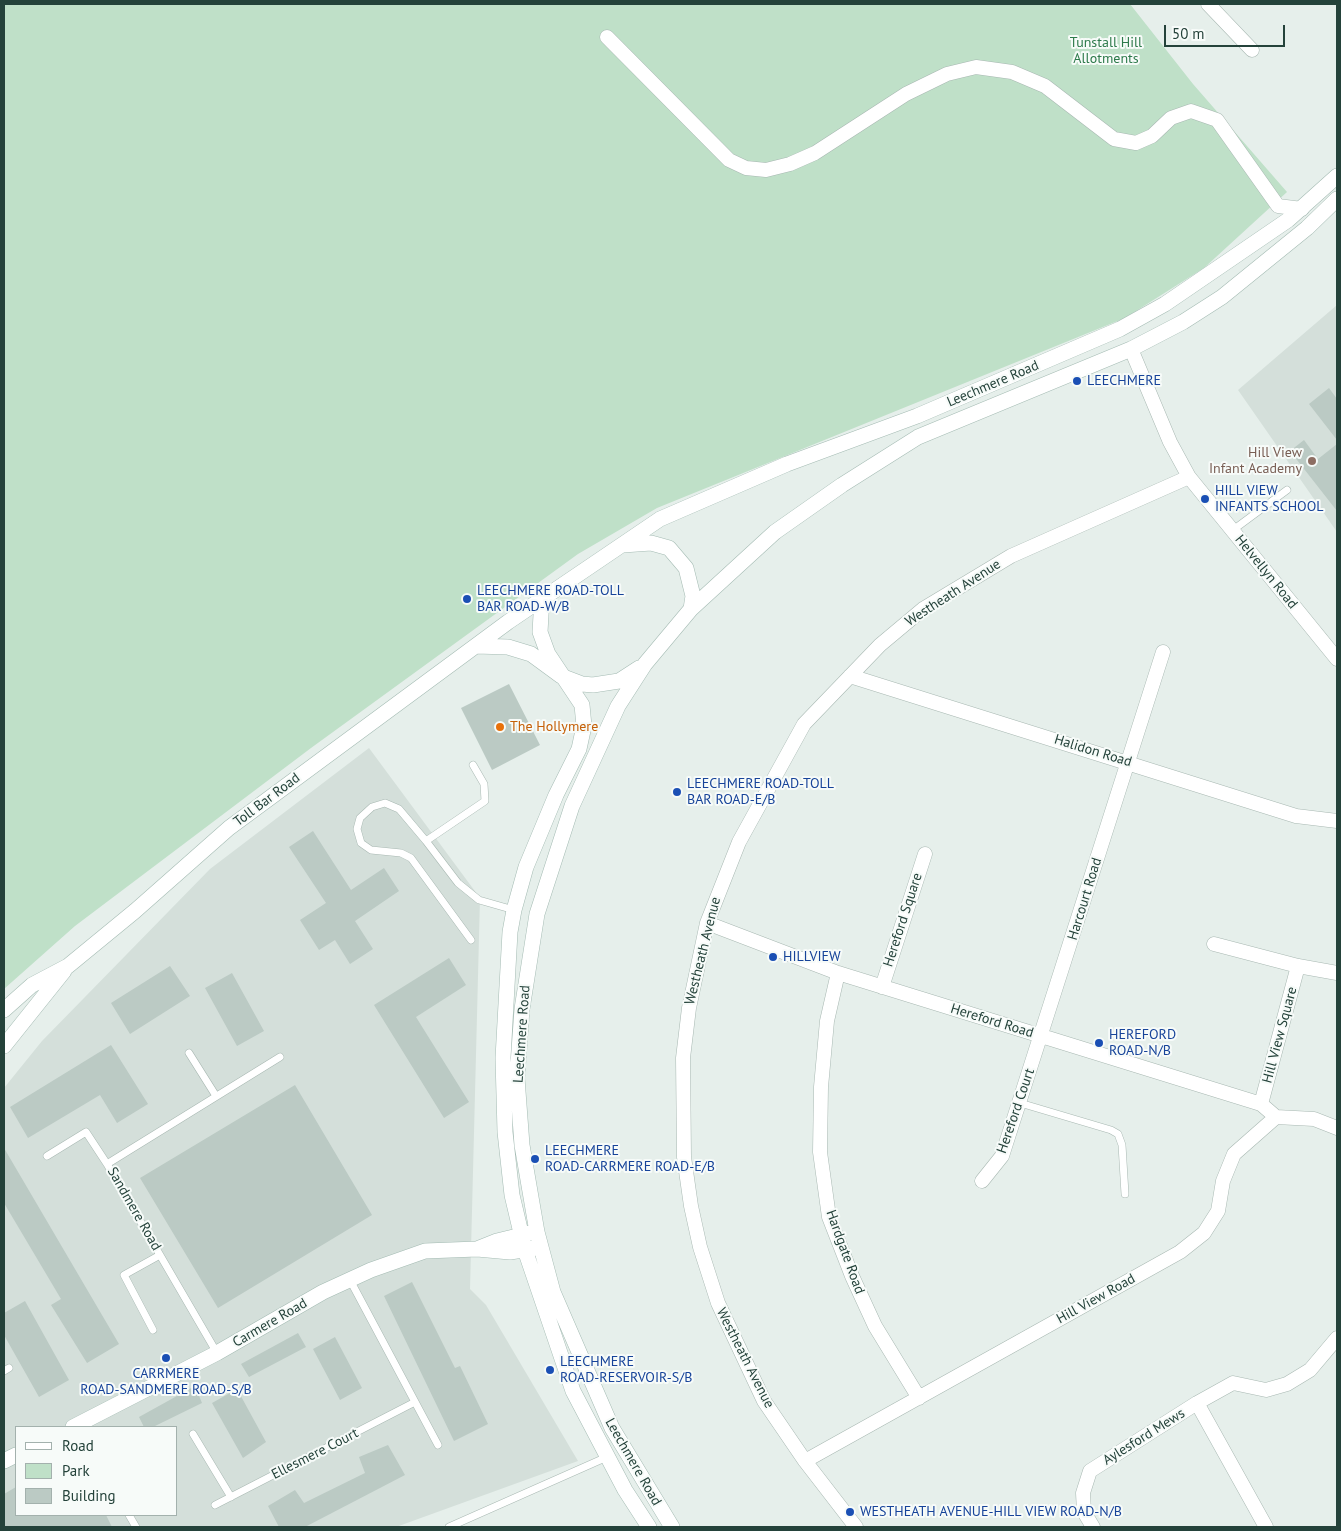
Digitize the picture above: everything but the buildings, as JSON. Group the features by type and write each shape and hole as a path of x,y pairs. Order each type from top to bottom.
{"main road":[{"name":"Leechmere Road","path":"508,622 660,519 778,468 917,416 1120,329 1165,304 1302,209 1337,176"},
{"name":"Leechmere Road","path":"672,1527 612,1428 554,1292 537,1232 522,1145 517,1078 522,1009 538,914 572,806 618,706 645,664 691,609 775,532 842,485 918,437 1130,350 1183,322 1222,297 1306,228 1337,199"},
{"path":"1120,329 1130,350"},
{"name":"Leechmere Road","path":"622,545 651,543 669,548 686,568 693,596 691,609"},
{"name":"Leechmere Road","path":"542,598 540,632 548,654 582,706 584,726 579,749 539,833 514,910 506,980 503,1058 507,1150 512,1195 525,1250 573,1391 607,1457 649,1527"},
{"name":"Toll Bar Road","path":"4,1010 32,985 68,966 135,911 229,828 508,622"},
{"path":"476,646 508,647 531,654 561,676 588,684 618,681 645,664"},
{"name":"Toll Bar Road","path":"4,1046 68,966"},
{"name":"Carmere Road","path":"477,1249 498,1240 537,1232"},
{"name":"Carmere Road","path":"81,1425 217,1353 323,1292 350,1280 426,1251 477,1249 500,1252 541,1247"}],"street":[{"path":"1208,4 1252,50"},
{"path":"607,37 729,160 746,168 766,170 790,164 815,153 906,94 947,74 976,67 1012,72 1045,86 1114,139 1136,143 1152,136 1170,118 1191,111 1217,120 1278,206 1302,209"},
{"name":"Helvellyn Road","path":"1130,350 1170,442 1189,477 1337,659"},
{"name":"Westheath Avenue","path":"856,1527 764,1401 718,1303 700,1247 691,1206 684,1157 683,1058 689,1008 708,923 721,883 739,842 804,724 880,644 916,615 968,580 1056,535 1189,477"},
{"name":"Harcourt Road","path":"1042,1036 1163,652"},
{"name":"Halidon Road","path":"850,676 1296,816 1337,821"},
{"name":"Hereford Square","path":"882,987 924,854"},
{"name":"Hereford Road","path":"708,923 882,987 1261,1104 1276,1117"},
{"path":"1214,944 1298,966 1337,973"},
{"name":"Hill View Square","path":"1261,1104 1298,966"},
{"name":"Hardgate Road","path":"838,972 827,1021 822,1087 820,1152 830,1217 852,1276 875,1326 919,1398"},
{"name":"Hereford Court","path":"982,1181 1002,1156 1042,1036"},
{"path":"1276,1117 1314,1119 1337,1128"},
{"name":"Hill View Road","path":"806,1461 1180,1252 1204,1233 1218,1211 1223,1181 1234,1154 1276,1117"},
{"name":"Aylesford Mews","path":"1093,1527 1084,1512 1083,1493 1090,1471 1197,1403 1233,1383 1266,1390 1287,1384 1310,1370 1337,1338"},
{"name":"Aylesford Mews","path":"1197,1403 1266,1527"}],"lane":[{"path":"1232,530 1287,490"},
{"path":"426,841 485,801 484,784 473,765"},
{"path":"471,940 411,858 401,853 371,850 360,843 357,829 360,818 372,807 385,803 398,809 406,816 458,883 479,900 514,910"},
{"path":"189,1053 216,1096"},
{"name":"Sandmere Road","path":"217,1353 107,1164 280,1057"},
{"path":"1020,1103 1111,1130 1118,1134 1122,1145 1125,1194"},
{"path":"47,1156 86,1132 107,1164"},
{"path":"153,1330 124,1275 160,1255"},
{"path":"350,1280 438,1445"},
{"name":"Ellesmere Court","path":"215,1505 415,1402"},
{"path":"193,1434 231,1497"},
{"path":"449,1527 607,1457"}],"shaded area":[{"name":"Hill View Infant Academy","path":"1337,305 1337,532 1238,390"},
{"path":"369,748 480,898 470,1289 486,1305 578,1461 396,1527 4,1527 4,1088 42,1041 210,869"}],"green space":[{"name":"Tunstall Hill Allotments","path":"4,4 1130,4 1193,84 1287,192 1204,268 1125,318 657,508 578,554 311,748 75,926 4,989"}],"place":[{"name":"LEECHMERE","path":"1077,381"},
{"name":"Hill View Infant Academy","path":"1312,461"},
{"name":"HILL VIEW INFANTS SCHOOL","path":"1205,499"},
{"name":"LEECHMERE ROAD-TOLL BAR ROAD-W/B","path":"467,599"},
{"name":"The Hollymere","path":"500,727"},
{"name":"LEECHMERE ROAD-TOLL BAR ROAD-E/B","path":"677,792"},
{"name":"HILLVIEW","path":"773,957"},
{"name":"HEREFORD ROAD-N/B","path":"1099,1043"},
{"name":"LEECHMERE ROAD-CARRMERE ROAD-E/B","path":"535,1159"},
{"name":"CARRMERE ROAD-SANDMERE ROAD-S/B","path":"166,1358"},
{"name":"LEECHMERE ROAD-RESERVOIR-S/B","path":"550,1370"},
{"name":"WESTHEATH AVENUE-HILL VIEW ROAD-N/B","path":"850,1512"}]}
